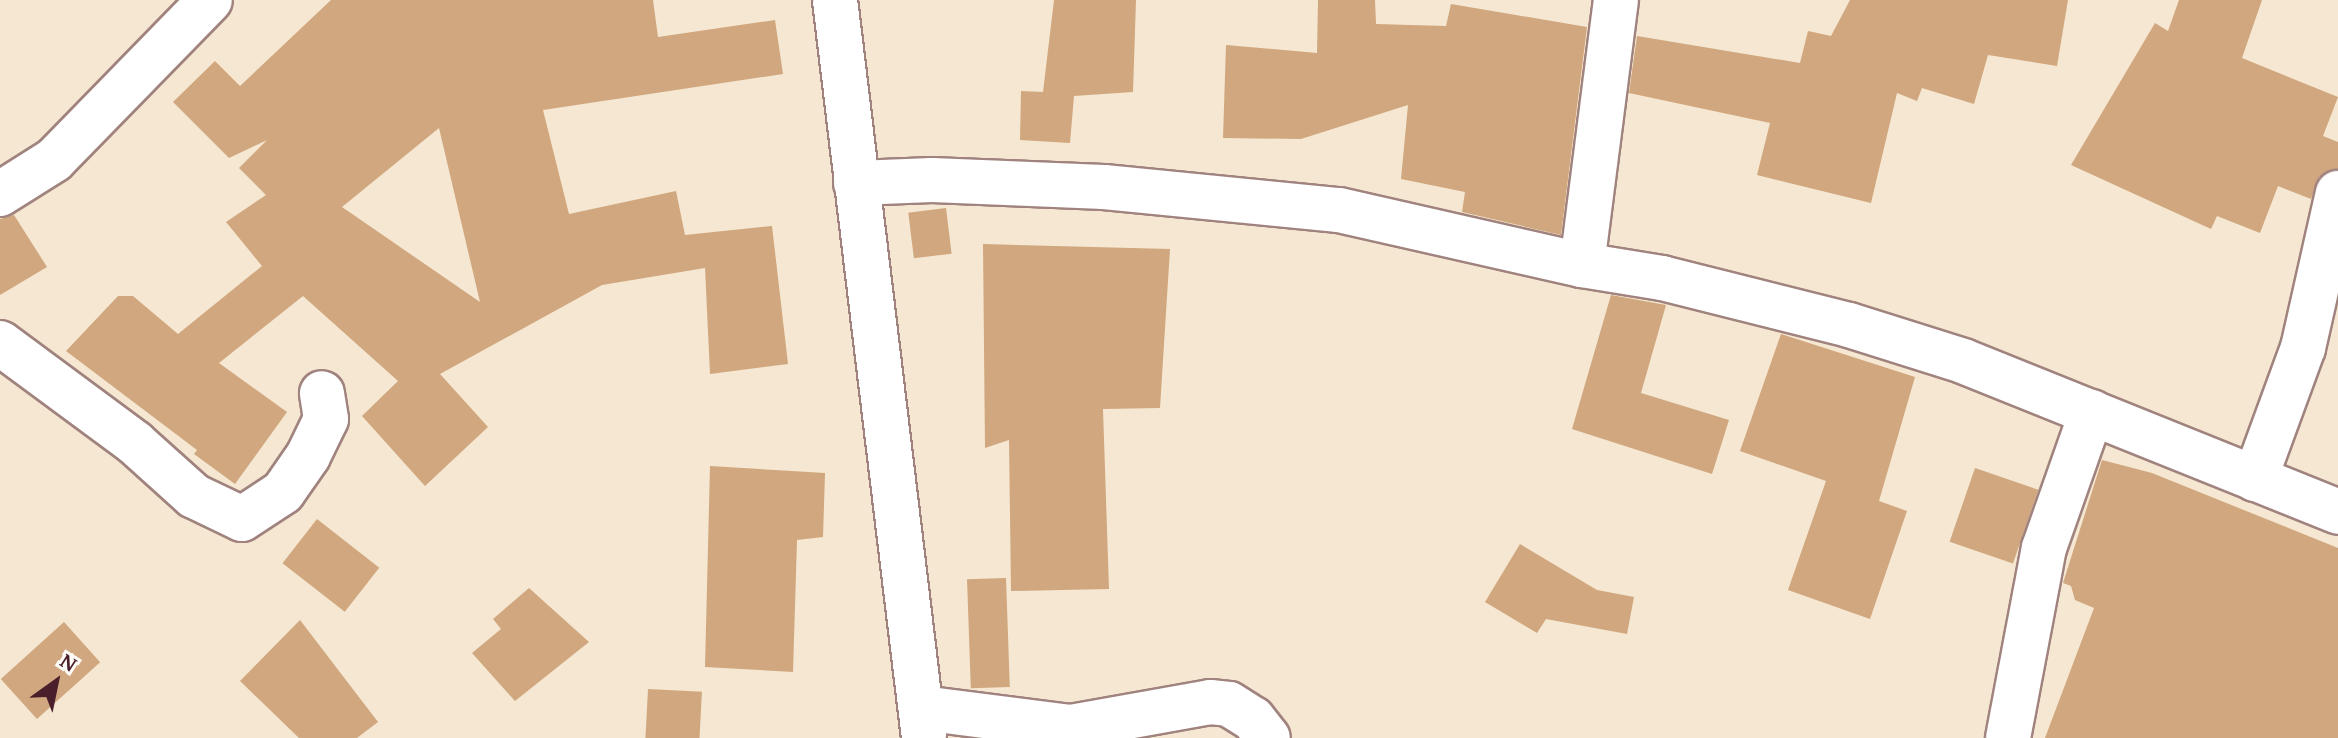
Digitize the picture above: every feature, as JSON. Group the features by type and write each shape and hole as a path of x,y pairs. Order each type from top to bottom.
{"street":[{"path":"0,194 54,160 210,0"},
{"path":"835,0 923,723 1071,727 1219,703 1253,719 1268,738"},
{"path":"1582,265 1616,0"},
{"path":"856,183 932,180 1104,187 1282,203 1339,210 1582,265 1662,278 1849,325 1963,361 2338,512"},
{"path":"2255,479 2303,348 2338,193"},
{"path":"0,343 135,443 194,496 242,519 283,492 308,456 326,419 322,393"},
{"path":"2008,738 2033,628 2044,548 2092,412"}],"building":[{"path":"331,0 653,0 658,37 775,20 783,74 543,110 569,214 676,191 685,235 772,226 788,364 710,374 705,268 602,285 440,374 488,427 425,486 362,416 398,381 303,296 219,363 287,412 235,484 194,454 197,450 66,351 118,296 133,296 178,334 262,266 226,222 266,195 239,168 267,140 229,158 173,102 215,61 240,86","holes":["439,128 480,302 342,207"]},
{"path":"1054,0 1136,0 1133,92 1074,96 1070,143 1020,140 1021,91 1043,92"},
{"path":"1318,0 1375,0 1376,24 1446,26 1451,4 1587,27 1561,235 1462,212 1465,192 1401,179 1408,105 1301,139 1223,138 1226,45 1317,53"},
{"path":"1850,0 2068,0 2057,66 1988,55 1974,104 1922,88 1917,101 1897,93 1871,203 1757,175 1770,123 1629,93 1637,36 1800,63 1808,31 1831,36"},
{"path":"2179,0 2262,0 2242,58 2338,97 2323,136 2338,142 2338,169 2319,177 2311,199 2278,186 2260,233 2217,216 2211,229 2071,165 2155,23 2168,31"},
{"path":"946,208 952,254 914,258 908,213"},
{"path":"14,215 47,267 0,295 0,219"},
{"path":"983,244 1170,249 1160,408 1103,409 1109,589 1011,591 1009,440 985,448"},
{"path":"1611,295 1666,305 1641,393 1729,420 1712,474 1572,429"},
{"path":"1781,334 1915,377 1879,501 1907,511 1870,619 1788,590 1826,481 1740,451"},
{"path":"2102,460 2152,473 2338,548 2338,738 2045,738 2094,608 2075,600 2071,586 2063,583"},
{"path":"710,466 825,473 823,537 797,540 793,672 705,667"},
{"path":"1975,468 2038,490 2013,564 1950,542"},
{"path":"317,519 379,568 345,612 283,563"},
{"path":"1520,544 1597,590 1634,597 1627,634 1546,619 1537,633 1485,602"},
{"path":"1006,578 1010,687 971,688 967,579"},
{"path":"529,588 589,642 515,701 472,653 501,629 493,619"},
{"path":"300,620 378,722 357,738 299,738 240,681"},
{"path":"64,622 100,662 37,719 1,679"},
{"path":"648,689 702,692 700,738 645,738"}]}
